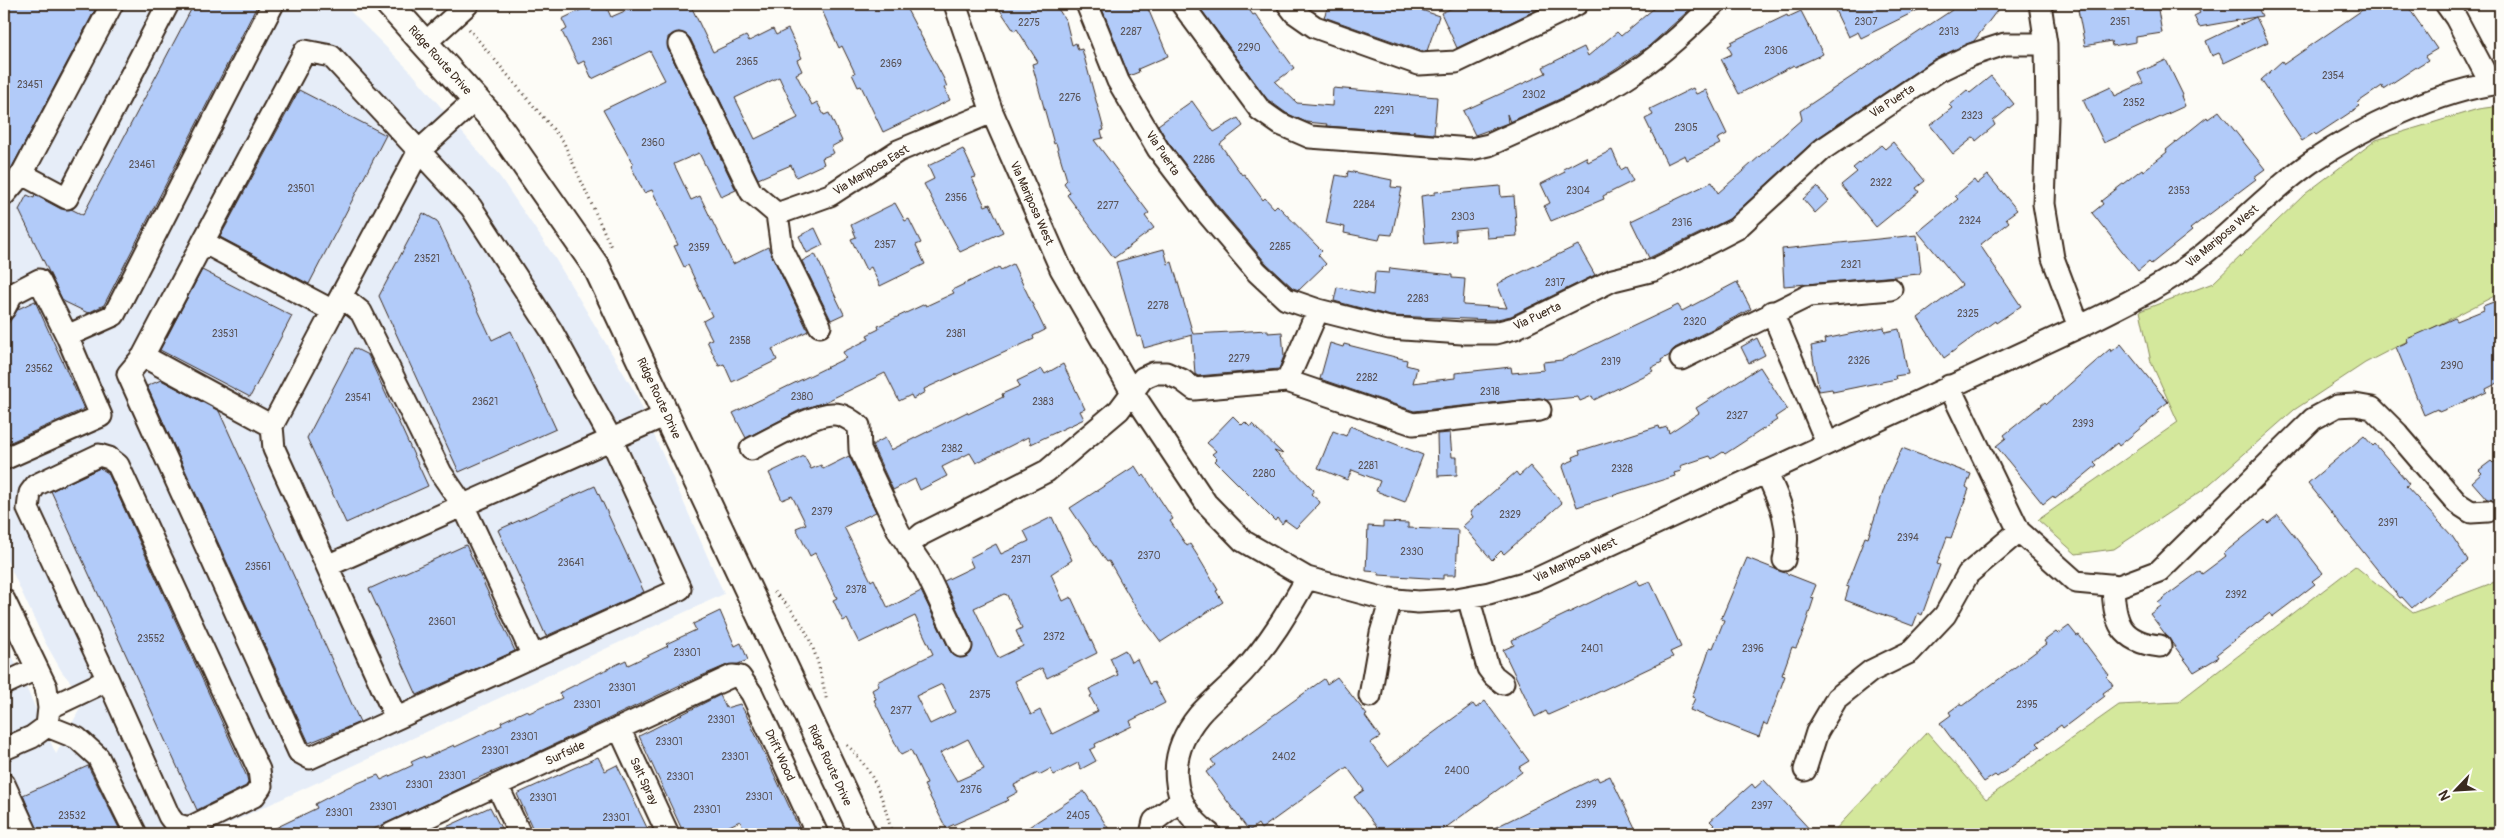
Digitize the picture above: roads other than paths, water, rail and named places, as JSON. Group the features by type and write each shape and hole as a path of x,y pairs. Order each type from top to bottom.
{"main road":[{"name":"Ridge Route Drive","path":"389,4 476,99 597,268 863,834"}],"street":[{"path":"4,195 22,174 112,4"},
{"path":"22,174 67,198 168,4"},
{"path":"68,336 114,314 273,4"},
{"path":"425,42 468,4"},
{"name":"Via Mariposa West","path":"955,4 992,112 1061,270 1132,392 1206,503 1243,541 1307,578 1391,599 1418,602 1468,597 1534,580 2079,326 2151,290 2200,257 2310,164 2365,131 2426,103 2496,83 2446,4"},
{"name":"Via Puerta","path":"1087,4 1118,81 1170,165 1206,212 1257,272 1286,298 1318,310 1389,328 1495,333 1515,328 1613,280 1654,270 1736,229 1823,149 1875,112 1940,70 1972,55 2005,44 2046,44"},
{"path":"1182,4 1260,110 1280,124 1310,137 1471,149 1489,145 1614,84 1636,71 1690,27 1714,4"},
{"path":"1288,4 1295,13 1315,27 1419,64 1456,62 1577,4"},
{"path":"2040,4 2046,44 2047,118 2044,204 2053,258 2079,326"},
{"path":"679,44 751,192 777,214 782,249 820,326"},
{"path":"305,51 331,56 419,151 471,207 551,330 611,439 680,589 310,758 299,752 128,374 143,356 305,51"},
{"path":"396,718 274,449 272,426 419,151 476,99"},
{"name":"Via Mariposa East","path":"777,214 830,195 898,151 992,112"},
{"path":"203,242 337,304 361,312 441,473 463,505 533,656"},
{"path":"4,309 12,294 39,280 68,336 101,416 4,459"},
{"path":"1680,359 1772,312 1808,296 1891,289"},
{"path":"1287,381 1318,310"},
{"path":"1772,312 1826,443"},
{"path":"143,356 272,426"},
{"path":"908,546 922,534 1047,471 1118,410 1143,378 1154,373 1166,373 1182,380 1194,389 1287,381 1412,424 1540,410"},
{"path":"1949,386 2019,531 2076,582 2119,586 2159,571 2313,419 2337,406 2355,405 2372,408 2397,433 2457,503 2470,512 2488,511"},
{"path":"751,449 821,415 835,414 848,418 859,426 860,450 908,546 925,570 961,646"},
{"path":"327,566 666,415"},
{"path":"99,455 109,458 118,465 259,770 261,786 254,796 189,828 175,824 169,816 108,680 28,509 30,493 36,485 99,455"},
{"path":"1766,472 1781,503 1787,525 1784,560"},
{"path":"1805,770 1817,732 1837,698 1872,670 1910,652 1945,615 1968,574 2019,531"},
{"path":"1210,834 1196,824 1181,800 1175,776 1182,739 1200,714 1243,673 1276,632 1307,578"},
{"path":"2114,585 2117,623 2125,634 2142,644 2160,646"},
{"path":"1468,597 1488,668 1503,683"},
{"path":"1370,696 1381,633 1391,599"},
{"path":"4,600 46,687 48,717"},
{"path":"4,684 36,668"},
{"name":"Surfside","path":"392,834 724,679 740,677"},
{"name":"Drift Wood","path":"740,677 752,694 817,834"},
{"path":"4,749 32,737 48,717 108,680"},
{"path":"48,717 77,738 98,757 136,834"},
{"name":"Salt Spray","path":"619,728 668,834"},
{"path":"4,784 28,834"},
{"path":"497,785 520,834"},
{"path":"1151,834 1154,821 1181,800"}]}
